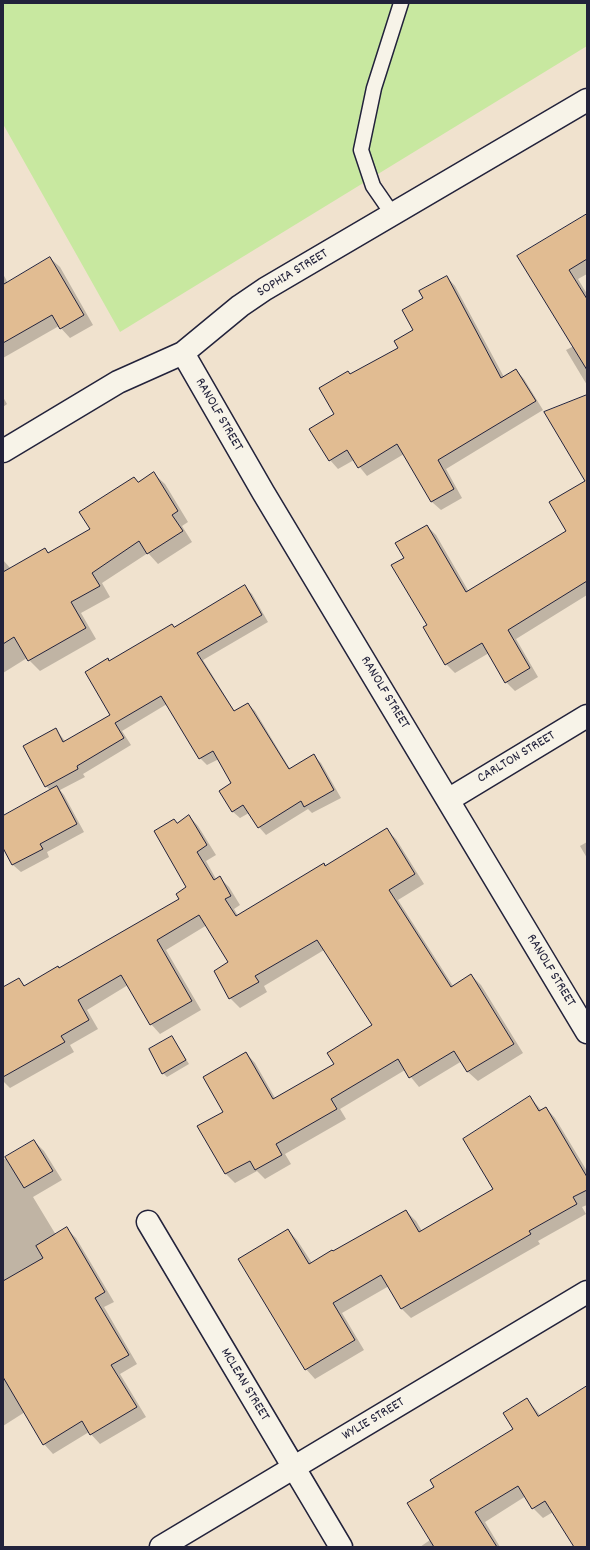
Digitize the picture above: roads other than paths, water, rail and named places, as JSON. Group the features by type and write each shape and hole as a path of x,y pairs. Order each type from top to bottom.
{"street":[{"name":"SOPHIA STREET","path":"3,451 118,382 183,353 240,306 264,289 393,215 587,100"},
{"name":"RANOLF STREET","path":"183,353 263,492 587,1032"},
{"name":"CARLTON STREET","path":"448,800 587,716"},
{"name":"MCLEAN STREET","path":"148,1222 341,1547"},
{"name":"WYLIE STREET","path":"161,1547 587,1292"}],"lane":[{"path":"393,215 373,186 361,150 374,88 401,3"}]}
